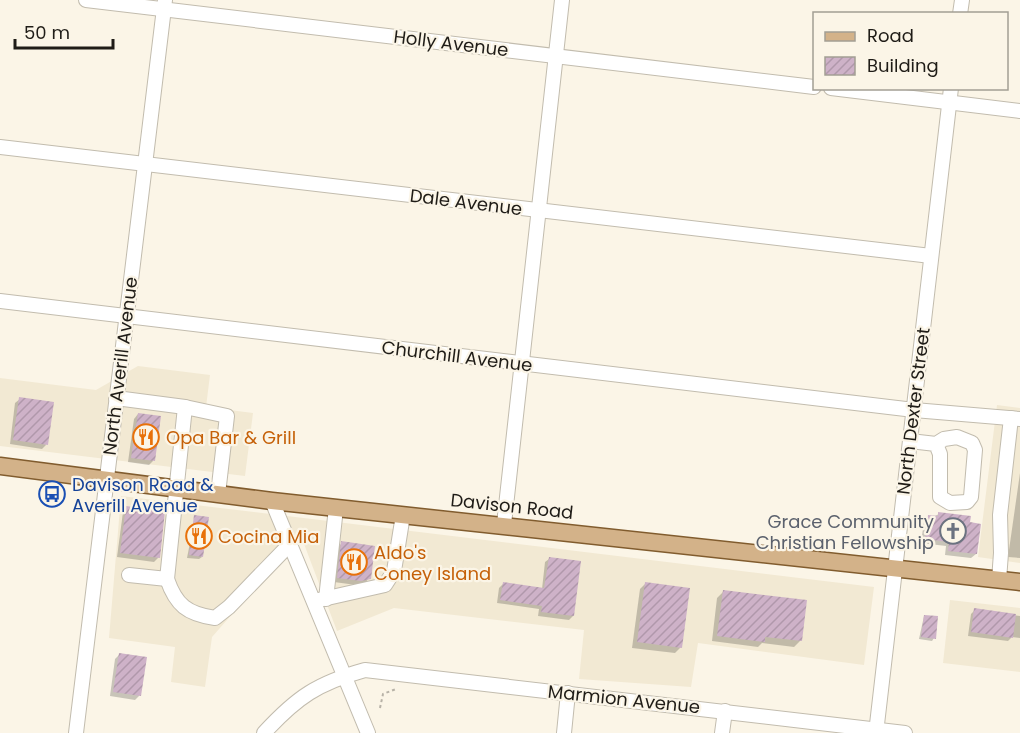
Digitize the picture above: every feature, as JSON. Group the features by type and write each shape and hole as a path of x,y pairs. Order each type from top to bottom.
{"main road":[{"name":"Davison Road","path":"0,466 272,501 504,524 1020,582"}],"street":[{"name":"Holly Avenue","path":"87,0 165,5 813,87"},
{"path":"504,524 562,0"},
{"name":"North Averill Avenue","path":"76,733 165,5"},
{"path":"861,90 951,96 1020,111"},
{"name":"North Dexter Street","path":"876,731 951,96"},
{"name":"Dale Avenue","path":"0,147 931,256"},
{"name":"Churchill Avenue","path":"0,301 914,410 1016,419"},
{"path":"116,398 185,407 227,416 218,494"},
{"path":"185,407 167,579 173,596 193,615 214,618 229,607 290,544"},
{"path":"999,580 1000,515 1016,419"},
{"path":"910,441 936,444 944,439 957,437 972,443 975,450 971,497 967,502 950,503 940,497 940,454 936,444"},
{"path":"272,501 290,544 320,600 344,676 368,733"},
{"path":"320,600 336,508"},
{"path":"320,600 385,585 394,571 403,515"},
{"path":"129,574 167,579"},
{"name":"Marmion Avenue","path":"264,733 290,704 344,676 365,670 905,733"},
{"path":"564,733 568,693"},
{"path":"722,733 725,711"}],"path":[{"path":"380,708 383,694 396,689"}],"shaded area":[{"path":"138,366 210,375 206,407 253,413 245,476 0,446 0,378 96,390"},
{"path":"997,405 1020,408 1020,563 978,557"},
{"path":"121,496 874,587 864,665 698,643 691,687 579,679 584,630 394,608 337,631 301,536 212,637 205,687 171,682 175,647 109,638"},
{"path":"950,600 1020,608 1020,672 943,663"}],"building":[{"path":"19,397 54,402 48,445 13,440"},
{"name":"Opa Bar & Grill","path":"138,413 161,416 155,461 131,458"},
{"path":"126,506 165,511 160,558 120,553"},
{"name":"Grace Community Christian Fellowship","path":"938,512 971,516 970,522 981,524 977,554 948,551 949,542 925,539 928,515 938,516"},
{"name":"Cocina Mia","path":"194,515 209,517 203,557 189,555"},
{"name":"Aldo's Coney Island","path":"341,541 375,546 371,579 361,581 337,578"},
{"path":"549,557 581,561 574,616 541,612 542,606 500,600 503,582 544,588"},
{"path":"645,582 690,588 682,648 637,642"},
{"path":"723,590 807,600 802,641 765,637 765,642 717,636"},
{"path":"974,608 1016,614 1013,638 971,632"},
{"path":"924,615 938,616 936,639 921,637"},
{"path":"119,653 147,657 141,696 113,692"}],"place":[{"name":"Opa Bar & Grill","path":"146,437"},
{"name":"Davison Road & Averill Avenue","path":"52,494"},
{"name":"Grace Community Christian Fellowship","path":"953,531"},
{"name":"Cocina Mia","path":"199,536"},
{"name":"Aldo's Coney Island","path":"354,562"}]}
